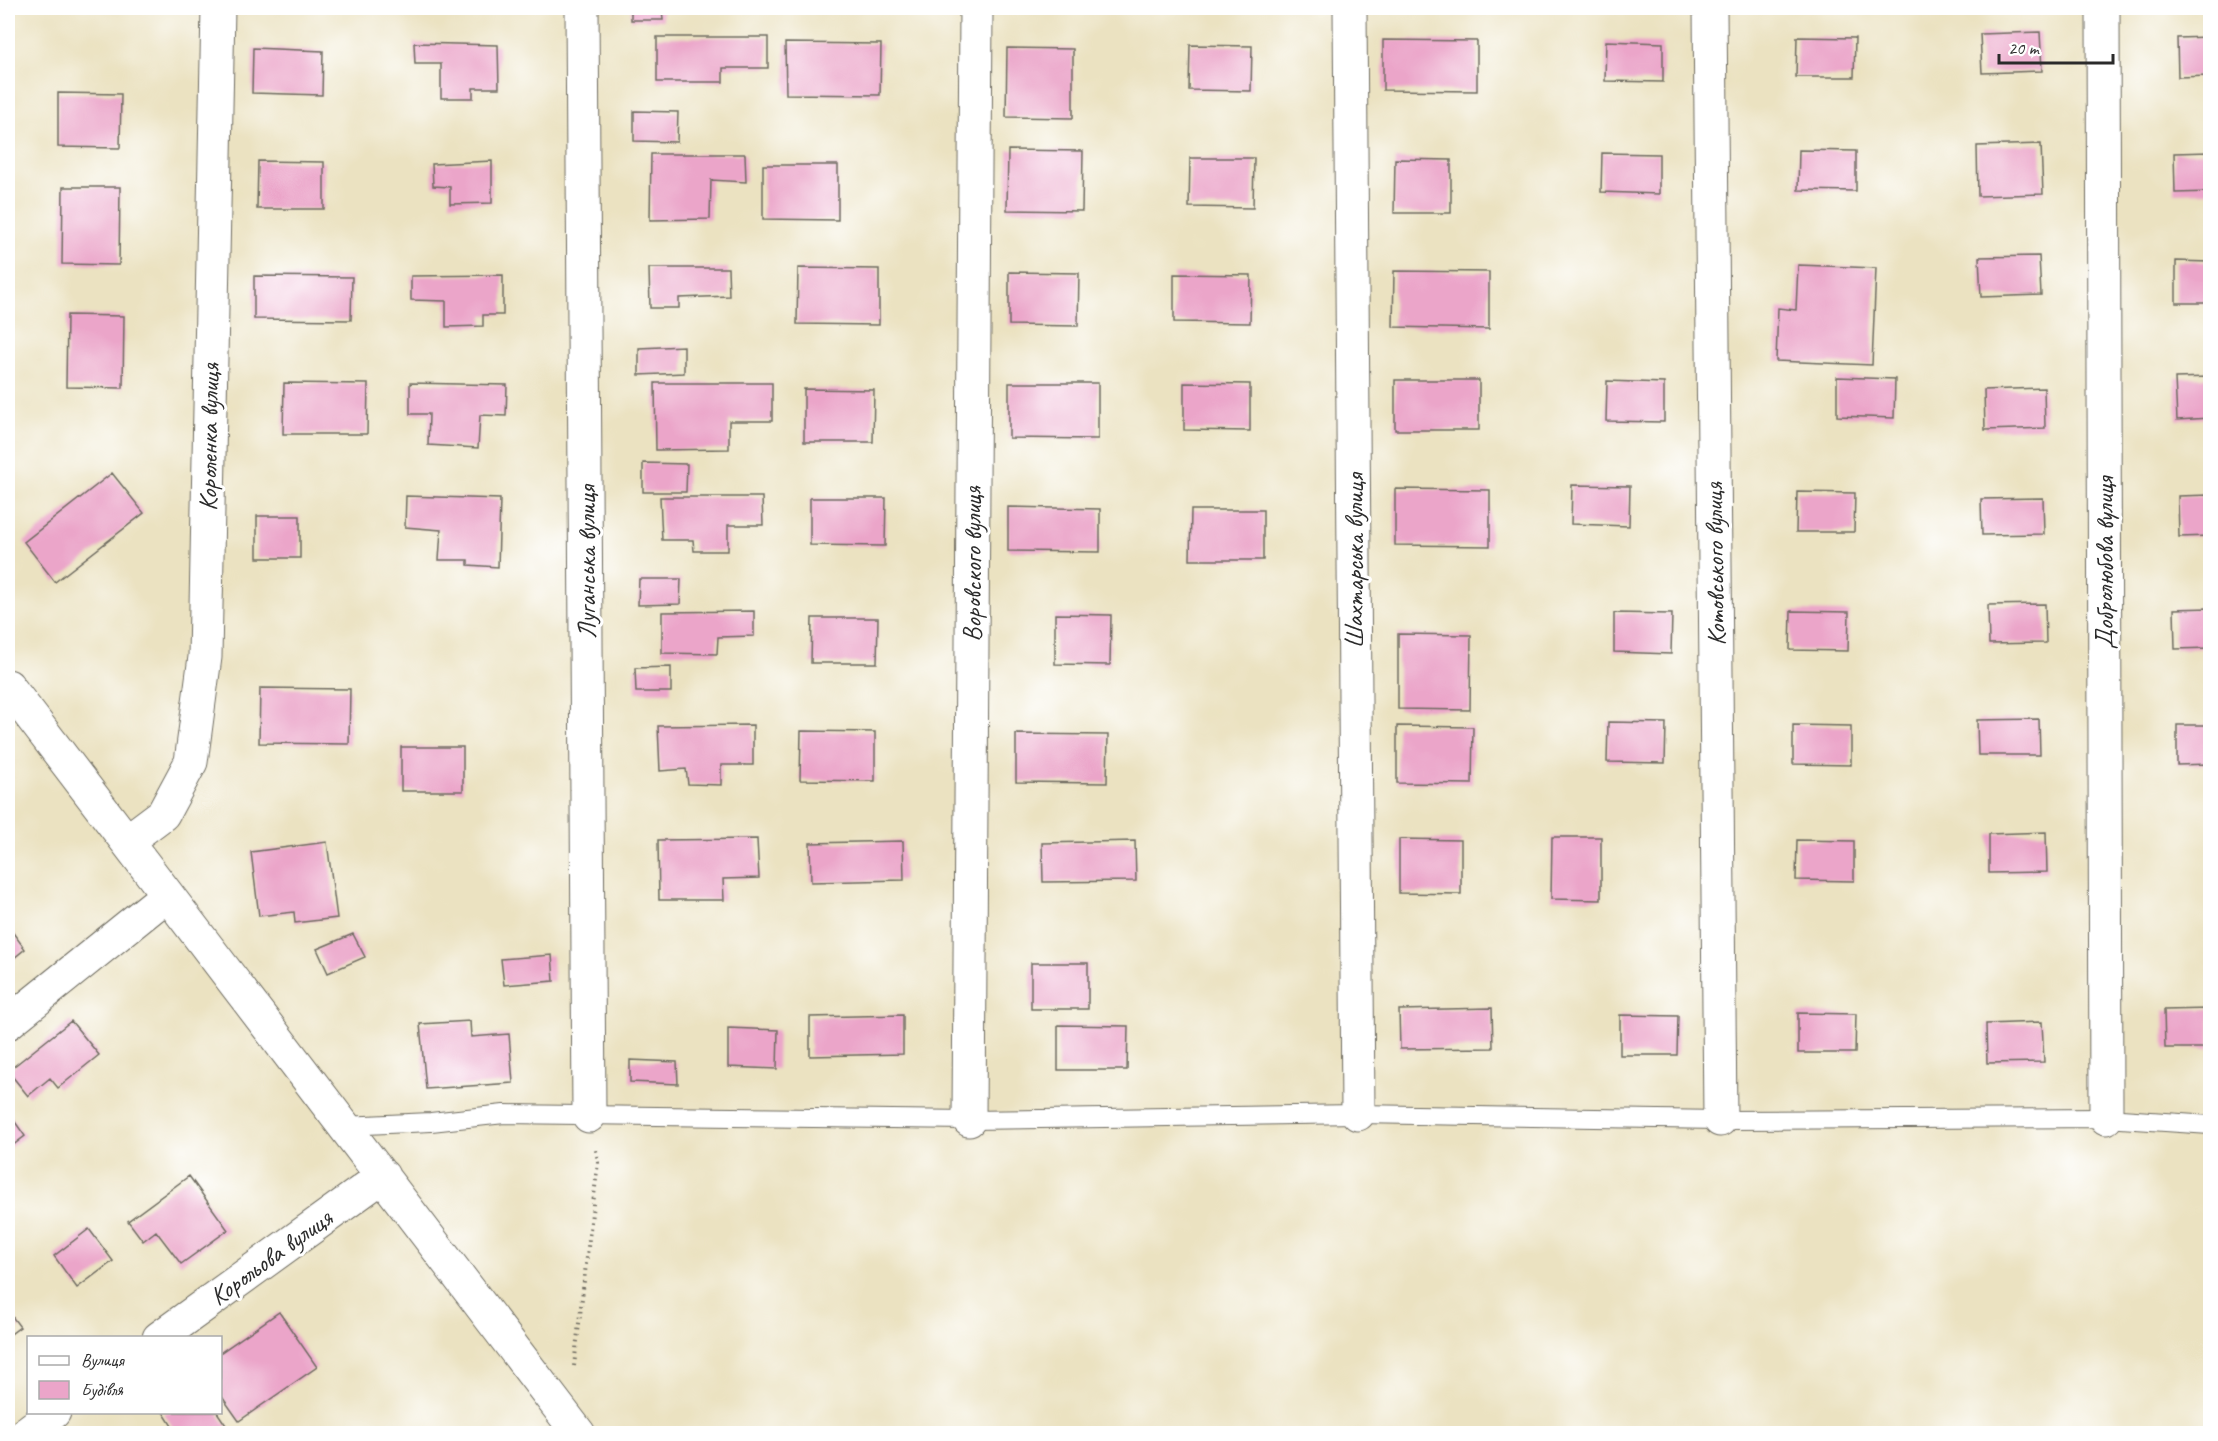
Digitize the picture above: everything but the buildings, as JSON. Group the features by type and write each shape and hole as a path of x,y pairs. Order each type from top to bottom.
{"street":[{"name":"Короленка вулиця","path":"127,841 163,814 191,762 205,657 218,8"},
{"name":"Луганська вулиця","path":"582,8 589,1116"},
{"name":"Воровского вулиця","path":"969,1120 976,8"},
{"name":"Шахтарська вулиця","path":"1350,8 1358,1114"},
{"name":"Котовського вулиця","path":"1710,8 1720,1120"},
{"name":"Добролюбова вулиця","path":"2103,8 2106,1118"},
{"path":"8,686 570,1421"},
{"path":"8,1023 167,895"},
{"name":"Корольова вулиця","path":"162,1336 383,1176"},
{"path":"25,1434 53,1414"}],"lane":[{"path":"344,1126 431,1122 504,1114 969,1120 1358,1114 1720,1120 2106,1118 2211,1125"}],"path":[{"path":"570,1421 574,1366 598,1162 589,1116"}]}
